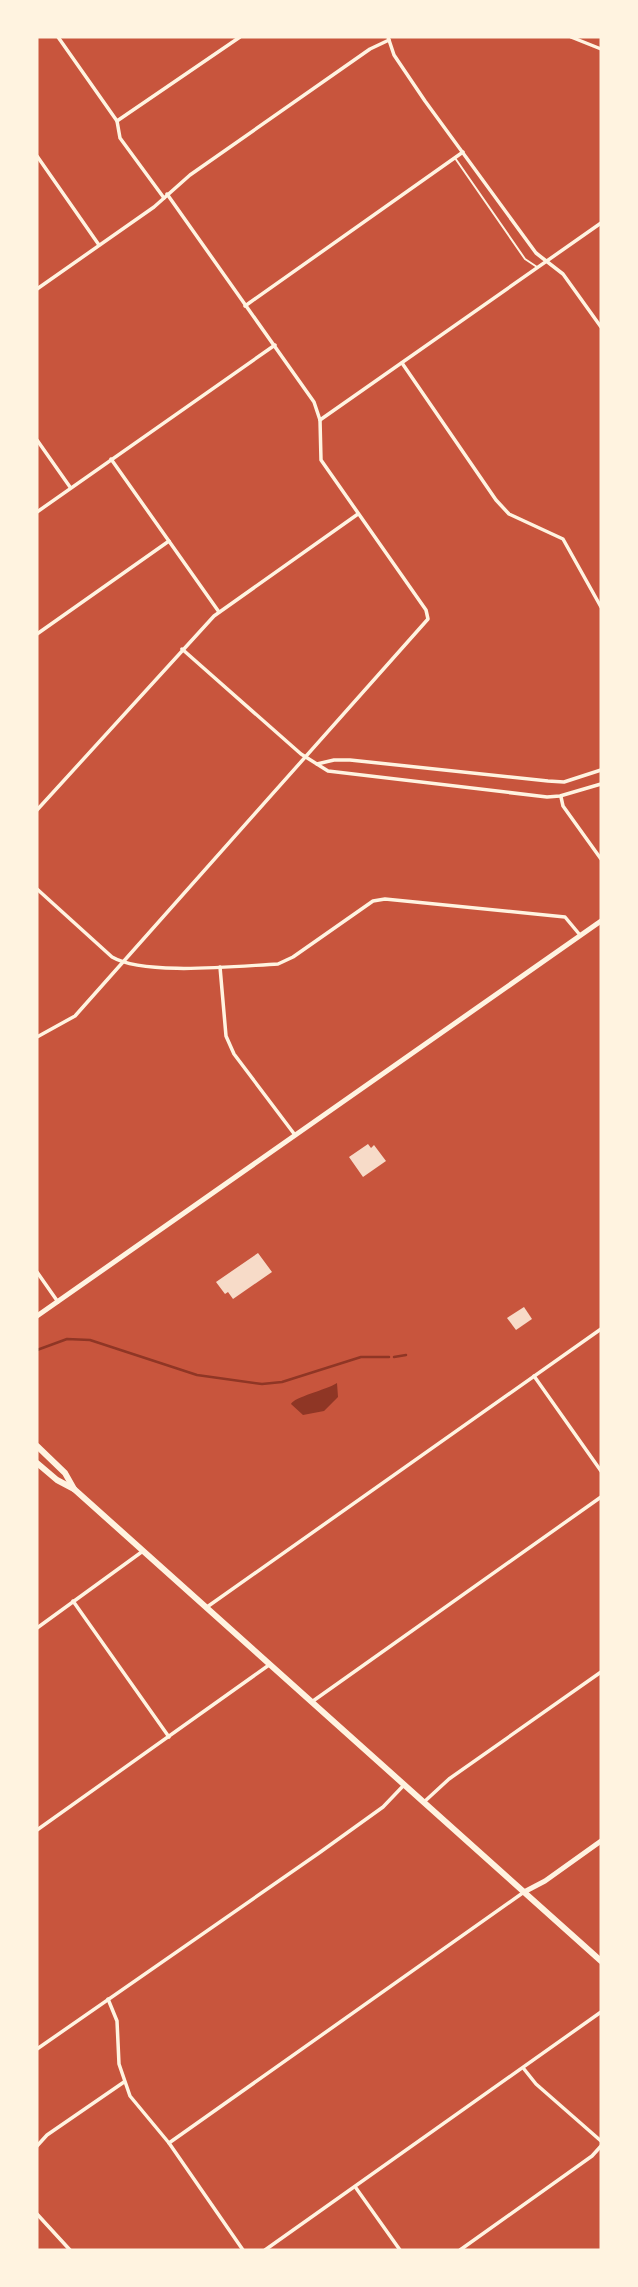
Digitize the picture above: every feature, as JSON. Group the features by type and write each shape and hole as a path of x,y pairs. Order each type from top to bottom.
{"main road":[{"path":"37,1446 65,1472 75,1489"},
{"path":"37,1463 57,1480 75,1489 601,1961"}],"street":[{"path":"37,1037 75,1016 428,619 426,610 321,460 320,419 314,402 166,196 120,138 117,121 58,37"},
{"path":"117,121 240,37"},
{"path":"571,37 601,49"},
{"path":"37,289 389,38 394,55 425,101 536,253 563,274 601,327"},
{"path":"245,306 464,151"},
{"path":"37,156 99,245"},
{"path":"320,419 601,223"},
{"path":"37,512 275,345"},
{"path":"402,363 502,507 522,522 563,539 570,547 601,607"},
{"path":"37,440 71,488"},
{"path":"111,459 219,612"},
{"path":"37,810 182,649 219,612 358,514"},
{"path":"37,634 169,541"},
{"path":"182,649 307,758 342,774 560,796 601,784"},
{"path":"317,764 350,760 564,782 601,770"},
{"path":"560,796 563,806 601,859"},
{"path":"37,888 111,957 123,964 278,964 293,957 373,901 385,899 565,917 580,935"},
{"path":"37,1316 601,921"},
{"path":"220,966 226,1036 234,1054 295,1135"},
{"path":"37,1272 58,1302"},
{"path":"207,1607 601,1329"},
{"path":"534,1376 601,1471"},
{"path":"313,1700 601,1497"},
{"path":"37,1628 144,1550"},
{"path":"73,1601 169,1737"},
{"path":"37,1830 271,1664"},
{"path":"424,1802 449,1779 601,1672"},
{"path":"37,2049 383,1807 405,1784"},
{"path":"169,2143 524,1892 545,1881 601,1841"},
{"path":"108,2000 117,2021 119,2064 130,2096 169,2143 243,2250"},
{"path":"265,2250 601,2012"},
{"path":"460,2250 592,2156 601,2143 536,2084 524,2068"},
{"path":"37,2146 47,2135 124,2082"},
{"path":"356,2188 400,2250"},
{"path":"37,2214 70,2250"}],"lane":[{"path":"454,158 526,259 538,267"}],"shaded area":[{"path":"337,1383 338,1397 324,1411 303,1415 291,1404 293,1401"}],"building":[{"path":"368,1144 371,1148 374,1145 386,1161 363,1177 349,1157"},
{"path":"258,1253 272,1272 233,1299 228,1292 225,1294 216,1282"},
{"path":"524,1307 532,1319 516,1330 507,1318"}],"waterway":[{"path":"37,1350 67,1339 90,1340 197,1375 262,1384 282,1382 361,1357 389,1357"},
{"path":"394,1357 406,1355"}]}
